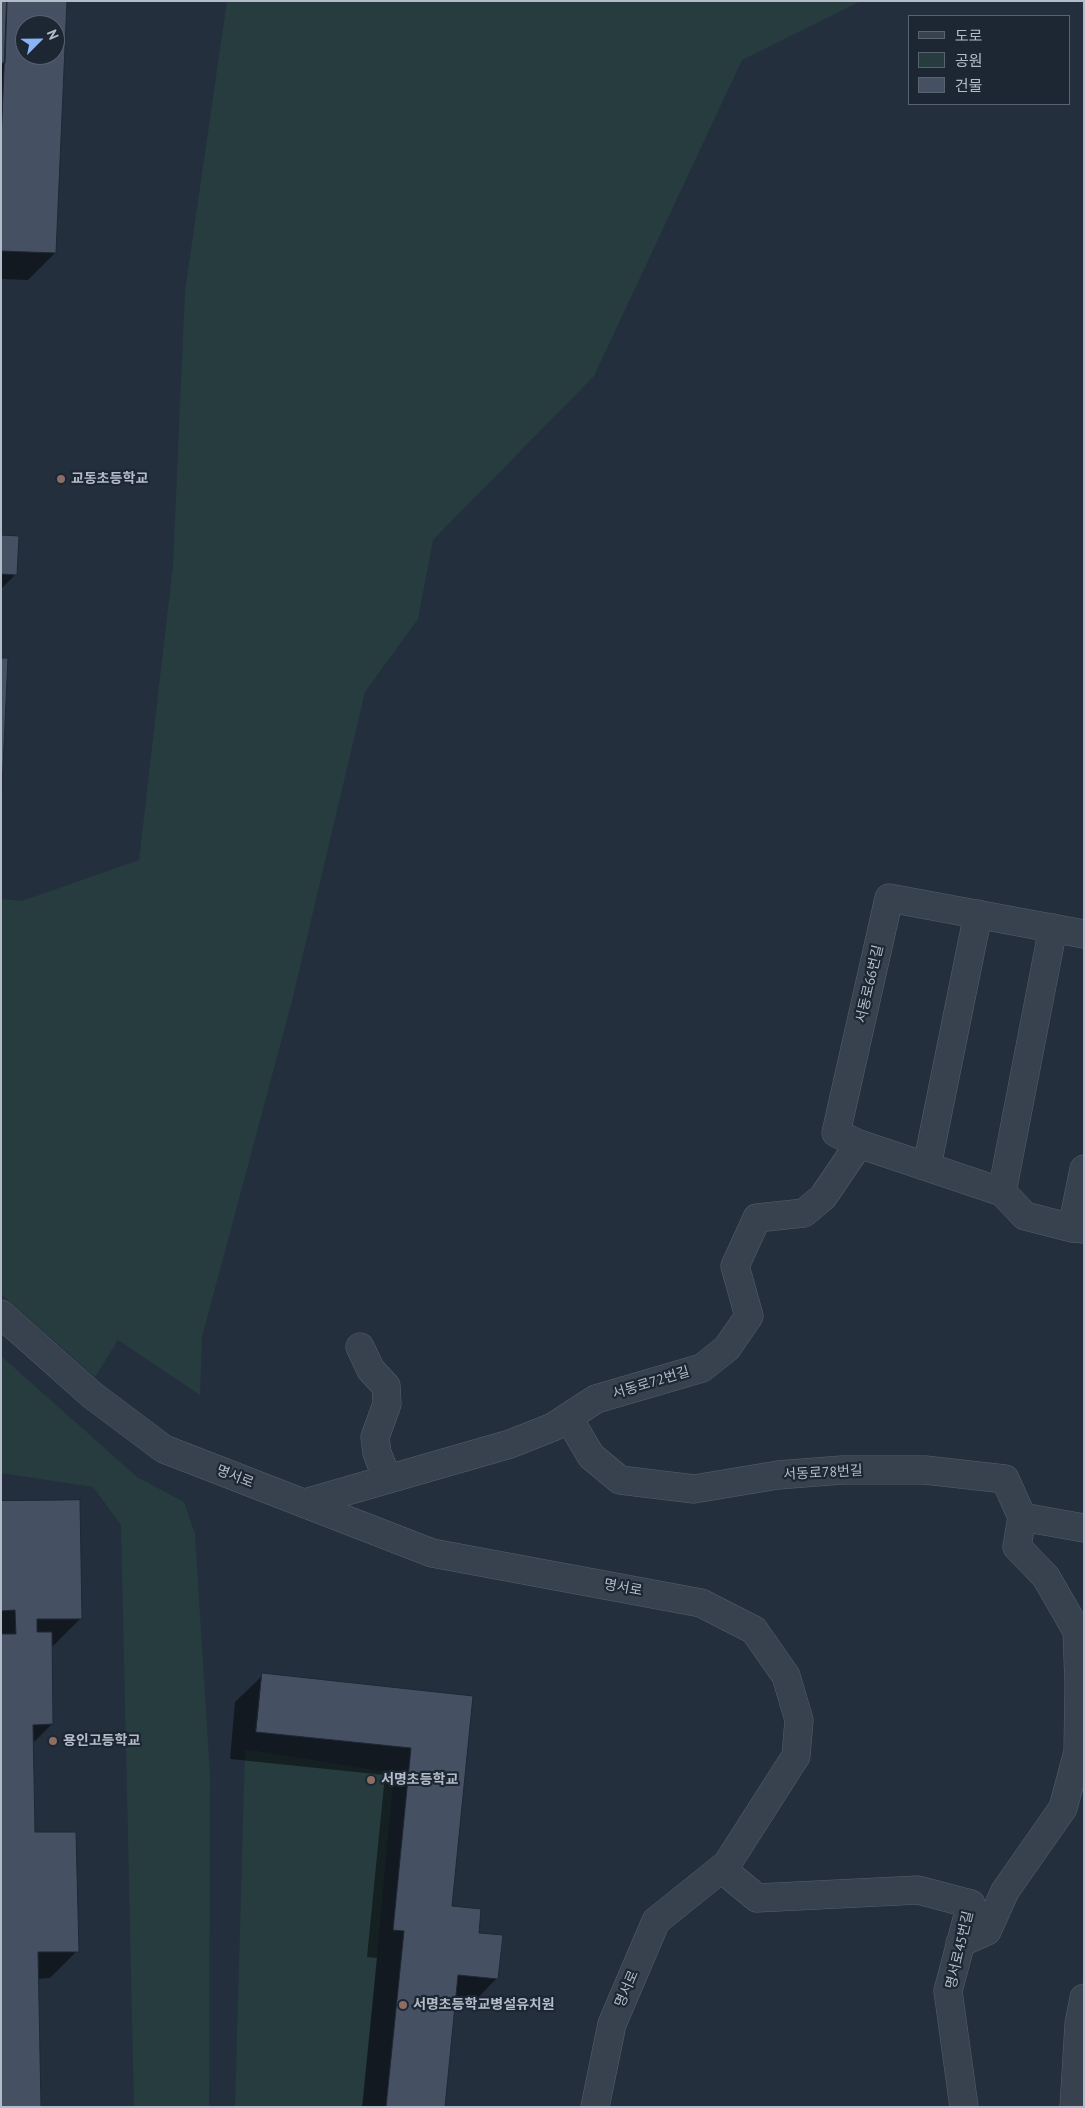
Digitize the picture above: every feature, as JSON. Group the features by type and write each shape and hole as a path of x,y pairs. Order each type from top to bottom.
{"street":[{"name":"서동로66번길","path":"859,1144 836,1133 889,898 1084,934"},
{"path":"927,1166 978,914"},
{"path":"1002,1192 1053,928"},
{"path":"859,1144 1002,1192 1025,1216 1078,1228 1084,1169"},
{"name":"서동로72번길","path":"305,1504 387,1478 510,1444 553,1427 596,1399 702,1368 726,1348 749,1316 735,1266 757,1218 804,1213 823,1197 859,1144"},
{"name":"명서로","path":"1,1314 92,1395 164,1449 432,1553 701,1603 754,1630 786,1676 799,1720 796,1756 727,1864 656,1921 612,2024 595,2107"},
{"path":"360,1347 371,1370 386,1386 387,1404 375,1437 377,1453 387,1478"},
{"name":"서동로78번길","path":"568,1418 591,1456 620,1480 694,1490 778,1475 842,1470 925,1470 1005,1479 1022,1517"},
{"path":"960,1943 987,1931 1005,1891 1063,1808 1078,1752 1080,1684 1077,1632 1046,1577 1017,1547 1022,1517 1084,1528"},
{"name":"명서로45번길","path":"722,1869 758,1898 918,1890 971,1904 948,1991 964,2107"},
{"path":"1074,2107 1079,2024 1084,1998"}],"green space":[{"path":"227,1 861,1 742,60 594,376 433,540 418,619 365,692 292,1001 202,1337 200,1395 118,1340 95,1377 1,1294 1,899 22,901 139,860 173,565 185,291"},
{"path":"1,1356 137,1477 184,1502 195,1534 210,1775 209,2107 134,2107 121,1525 93,1487 1,1473"},
{"path":"245,1749 394,1773 363,2107 235,2107"}],"building":[{"path":"1,1 7,1 5,63 1,63"},
{"path":"7,1 67,1 65,47 65,15 15,15 15,65 64,65 56,253 1,251 1,143"},
{"path":"1,535 19,536 17,575 1,574"},
{"path":"1,658 8,658 2,789 1,789"},
{"path":"80,1500 82,1619 37,1619 37,1632 52,1632 53,1724 33,1725 35,1832 76,1832 79,1952 38,1952 41,2107 1,2107 1,1634 16,1634 15,1610 1,1611 1,1501"},
{"path":"262,1673 473,1696 452,1906 481,1909 479,1933 503,1935 498,1979 458,1975 445,2107 386,2107 404,1931 393,1930 411,1748 256,1732"}],"place":[{"name":"교동초등학교","path":"61,479"},
{"name":"용인고등학교","path":"53,1741"},
{"name":"서명초등학교","path":"371,1780"},
{"name":"서명초등학교병설유치원","path":"403,2005"}]}
